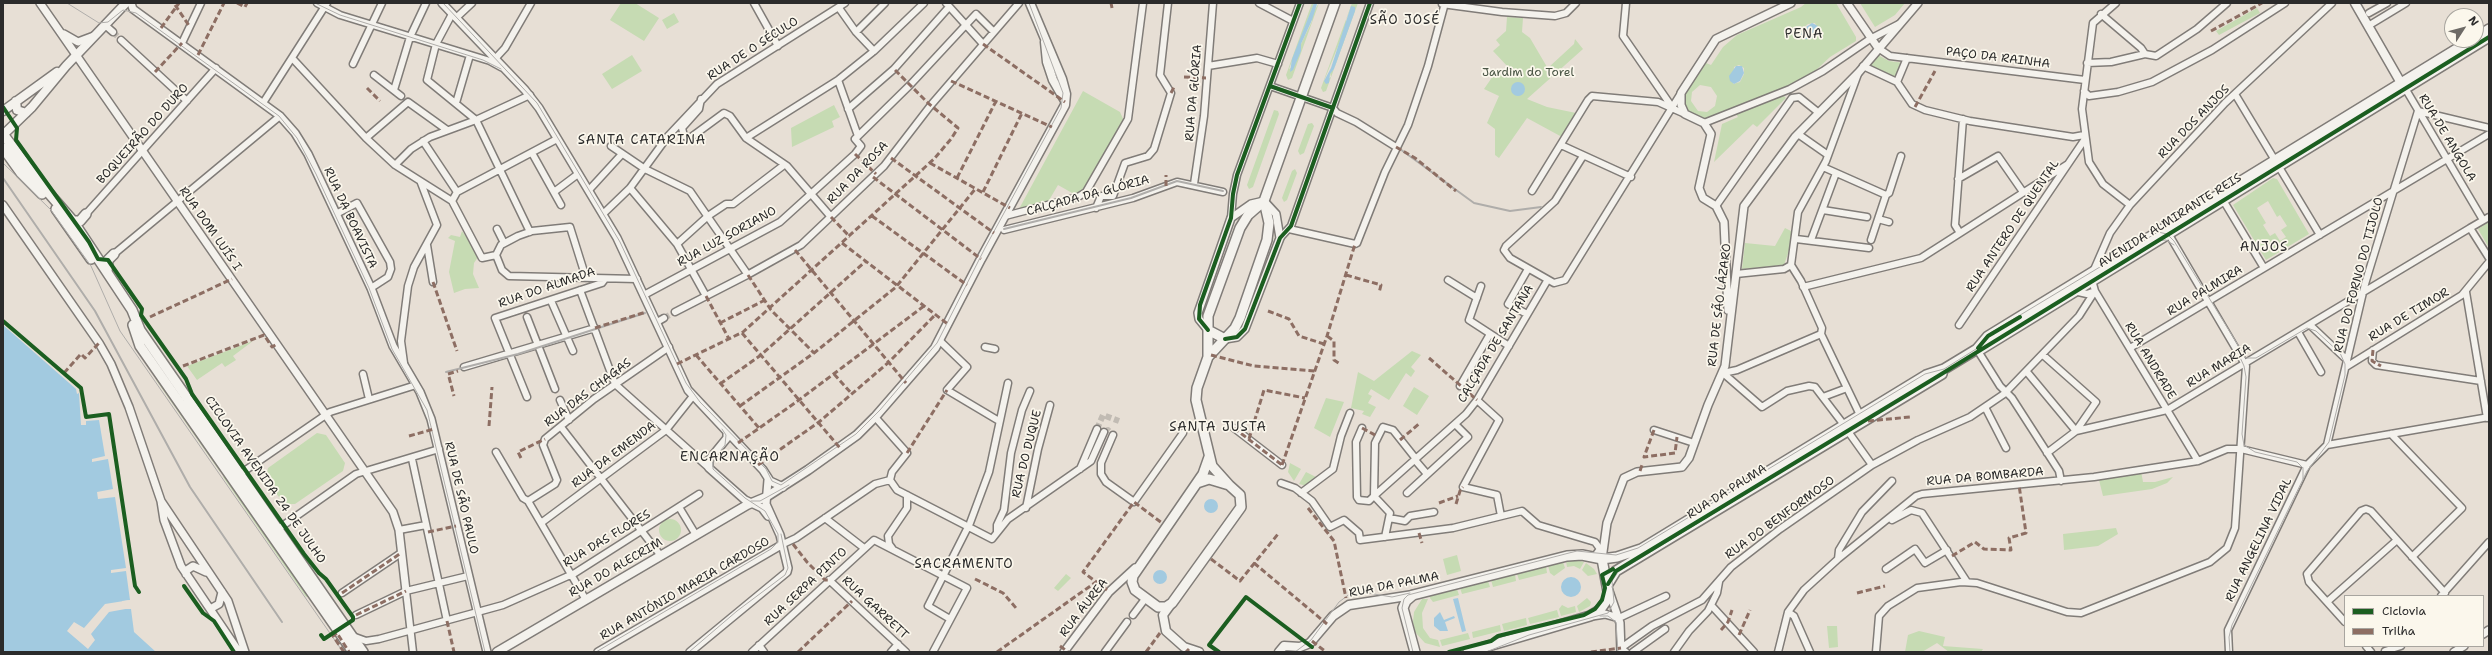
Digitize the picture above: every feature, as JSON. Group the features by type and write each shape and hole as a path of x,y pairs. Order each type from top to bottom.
{"main road":[{"path":"126,3 76,55 26,113 3,134 38,182 73,221 132,310 140,330 352,633 363,652"},
{"name":"RUA DO ALECRIM","path":"497,652 511,648 586,600 750,504 766,497 840,448 875,417 940,341 1065,102 1046,60 1045,42 1030,3"},
{"path":"1200,652 1188,649 1169,635 1164,628 1163,615 1240,511 1241,497 1214,470 1209,456 1197,406 1197,388 1208,357 1208,316 1240,228 1248,216 1264,201 1335,3"},
{"path":"2354,3 2403,86"},
{"name":"AVENIDA ALMIRANTE REIS","path":"1861,418 1926,375 1944,369 1977,349 1988,336 2167,231 2403,86 2489,37"},
{"name":"AVENIDA ALMIRANTE REIS","path":"2403,86 2459,48"},
{"path":"3,111 66,66"},
{"path":"16,101 17,110 26,113"},
{"path":"3,148 20,173 51,202 95,264 130,316 140,346 353,652"},
{"name":"AVENIDA ALMIRANTE REIS","path":"2167,231 2223,200 2277,163"},
{"path":"1208,357 1235,328 1240,318 1267,240 1269,223 1264,201"},
{"path":"73,221 80,221 86,214"},
{"path":"107,271 108,260 114,254"},
{"name":"AVENIDA ALMIRANTE REIS","path":"1861,418 1978,351 2074,291 2092,276"},
{"path":"1208,330 1225,339"},
{"name":"RUA DA PALMA","path":"1590,616 1607,603 1608,587 1616,571 1861,418"},
{"name":"RUA DA PALMA","path":"1298,649 1312,641 1333,616 1346,607 1366,601 1395,599 1413,595 1567,556 1598,558 1624,556 1641,549 1845,428"},
{"path":"1172,603 1166,607 1160,608 1145,599 1136,592 1132,585 1132,576 1139,563 1197,483 1205,470 1209,456"},
{"path":"232,480 240,474"},
{"path":"1197,483 1209,479 1229,486"},
{"path":"253,509 261,515 272,528 278,529"},
{"path":"1598,558 1608,587"},
{"path":"1413,595 1406,601 1403,608 1415,652"},
{"path":"1468,652 1509,638 1590,616"},
{"path":"1279,652 1285,646 1298,649"}],"street":[{"name":"RUA DOM LUÍS I","path":"40,3 178,201 363,472 393,512 399,530 406,591"},
{"name":"RUA DA BOAVISTA","path":"131,3 133,9 216,68 290,125 304,148 336,214 370,288 397,355"},
{"path":"182,43 201,3"},
{"path":"317,3 371,25 469,55 493,60"},
{"path":"353,64 382,3"},
{"path":"394,90 410,37 426,3"},
{"path":"442,3 477,40 493,60 509,73 531,97 603,214 644,295 660,320 669,347 693,396 763,470 768,480 777,486 782,487"},
{"path":"472,3 454,16 436,44 427,80 476,120 501,169 530,232"},
{"path":"493,60 505,48 531,3"},
{"path":"754,3 778,46"},
{"name":"RUA DE O SÉCULO","path":"603,214 630,188 668,136 702,98 717,84 845,3"},
{"path":"856,32 885,3"},
{"path":"746,138 838,80 874,51 924,3"},
{"name":"RUA DA ROSA","path":"675,312 795,250 884,166 931,105 993,31 1019,3"},
{"path":"1005,216 1078,197 1086,192 1128,119 1143,3"},
{"path":"1096,208 1101,196 1113,196 1125,163 1148,156 1154,149 1171,93 1160,75 1168,3"},
{"name":"RUA DA GLÓRIA","path":"1194,184 1204,116 1213,3"},
{"path":"1258,3 1293,21"},
{"path":"1208,330 1199,319 1198,312 1231,218 1237,175 1300,3"},
{"path":"1225,339 1236,337 1245,329 1280,238 1289,229 1370,3"},
{"path":"1289,229 1355,244 1396,147 1411,117 1428,66 1444,4 1554,16 1566,13 1576,3"},
{"path":"1626,3 1623,36 1672,107"},
{"path":"1583,156 1551,206 1506,246 1506,254 1547,281 1560,283 1566,280 1631,177 1680,93 1716,39 1791,3"},
{"path":"1848,3 1870,39 1878,48"},
{"path":"1828,155 1798,134 1861,69 1918,3"},
{"path":"2116,3 2101,14 2093,23 2082,110 2084,137 2089,162 2100,180 2130,205"},
{"path":"2087,63 2111,62 2145,54 2156,56 2168,50 2197,29 2227,3"},
{"path":"2084,91 2089,96 2125,91 2152,82 2212,50 2285,3"},
{"name":"RUA DOS ANJOS","path":"2092,276 2110,233 2130,205 2236,94 2332,3"},
{"path":"2369,13 2387,3"},
{"path":"2368,26 2406,3"},
{"path":"263,103 325,5"},
{"path":"848,109 894,69 947,5 983,44"},
{"path":"839,8 856,32 874,51"},
{"path":"838,80 857,137 976,14 993,31"},
{"path":"2101,14 2141,48 2145,54"},
{"path":"1704,123 1790,89 1822,71 1870,39 1899,24"},
{"path":"105,25 113,32"},
{"path":"60,32 78,42 95,35"},
{"path":"121,40 186,101"},
{"name":"PAÇO DA RAINHA","path":"1878,48 1890,56 2085,80"},
{"path":"456,103 469,55"},
{"path":"1208,66 1259,58 1278,64"},
{"path":"1897,82 1907,58"},
{"path":"292,59 366,138 395,165 421,183 452,201 482,258 496,255"},
{"name":"BOQUEIRÃO DO DURO","path":"86,214 216,68"},
{"path":"1861,69 1897,82 1915,108 1963,119 2073,137 2084,137"},
{"path":"1861,69 1823,167 1798,212 1796,239 1791,264 1801,281 1822,328 1821,334 1861,418"},
{"path":"374,75 401,96"},
{"path":"1270,86 1333,108 1337,114 1356,122 1396,147"},
{"name":"RUA DE ANGOLA","path":"2403,86 2483,220"},
{"path":"1680,93 1681,105 1685,114"},
{"path":"2236,94 2320,235"},
{"path":"1532,191 1588,100 1592,96 1652,101 1672,107 1704,123 1711,134 1699,188 1704,198 1716,206 1724,225 1730,329"},
{"path":"395,165 423,141 531,97"},
{"path":"1716,206 1792,98 1799,97 1818,113"},
{"path":"702,98 699,109 682,128 684,136 690,138 724,113 730,116 746,138 784,165 831,216"},
{"path":"366,138 408,102 447,130"},
{"path":"2418,111 2489,128"},
{"name":"RUA DO FORNO DO TIJOLO","path":"2327,445 2363,293 2418,111"},
{"path":"114,254 280,116"},
{"path":"1960,233 1955,225 1963,119"},
{"name":"RUA DE SÃO LÁZARO","path":"1598,558 1607,523 1624,478 1636,472 1683,466 1688,460 1708,405 1723,372 1730,329 1743,209 1798,134"},
{"name":"RUA PALMIRA","path":"2130,348 2489,134"},
{"name":"RUA LUZ SORIANO","path":"644,295 780,222 855,154 861,146 857,137"},
{"name":"RUA ANTERO DE QUENTAL","path":"1959,325 2068,164 2084,137"},
{"path":"452,201 457,192 557,139"},
{"path":"423,141 457,192"},
{"path":"1561,145 1631,177"},
{"path":"610,146 645,169 690,191 748,275"},
{"path":"532,153 561,206"},
{"path":"589,190 622,154"},
{"path":"1871,240 1878,219 1889,195 1901,156"},
{"path":"1958,179 1998,156 2023,192"},
{"path":"1803,287 1917,260 2068,164"},
{"path":"677,244 708,216 728,203 733,204 784,165"},
{"path":"1823,167 1889,195"},
{"path":"1811,240 1836,173"},
{"path":"554,192 578,174"},
{"name":"CALÇADA DA GLÓRIA","path":"1004,230 1133,198 1177,182 1194,184 1223,192"},
{"path":"404,366 401,341 408,286 414,268 437,225 421,183"},
{"path":"630,188 677,244 706,296"},
{"path":"2223,200 2264,268"},
{"path":"1231,218 1251,204 1264,201 1276,214 1280,238"},
{"path":"336,214 357,203 390,262 391,269 388,277 370,288"},
{"path":"3,205 107,357 124,393 161,501 164,520 186,574 238,652"},
{"path":"1823,210 1867,217"},
{"name":"RUA MARIA","path":"2076,431 2167,410 2489,217"},
{"path":"1878,219 1889,222"},
{"path":"586,278 571,227 530,232 504,243 499,248 496,255 502,270 509,276 605,279 637,279"},
{"path":"2470,228 2489,258"},
{"path":"497,229 504,243"},
{"path":"1876,652 1877,623 1879,616 1888,606 1917,588 1967,582 1983,584 2067,612 2081,613 2210,562 2224,552 2234,533 2247,380 2245,362 2167,231"},
{"path":"1796,239 1869,248"},
{"path":"427,245 433,282"},
{"path":"2327,445 2488,417 2466,292 2489,262"},
{"path":"1736,274 1784,268 1791,264"},
{"path":"1527,314 1508,304 1528,269"},
{"path":"2007,392 2076,320 2088,295 2095,291 2092,276"},
{"name":"RUA DO ALMADA","path":"510,354 495,318 602,283 605,279"},
{"path":"1448,280 1476,298"},
{"name":"CALÇADA DE SANTANA","path":"1374,496 1455,424 1477,400 1547,281"},
{"path":"1480,286 1469,320 1509,346"},
{"path":"580,290 615,384 745,500 750,504 762,508 772,521"},
{"path":"2074,291 2088,295"},
{"name":"RUA ANDRADE","path":"2095,291 2198,461"},
{"name":"RUA DE TIMOR","path":"2346,367 2466,292"},
{"path":"552,302 573,351"},
{"path":"526,317 539,346 555,389"},
{"path":"2310,325 2347,360"},
{"path":"464,367 539,346 595,328"},
{"path":"2298,332 2322,372"},
{"path":"1460,386 1490,334"},
{"path":"1723,372 1737,370 1821,334"},
{"path":"940,341 967,367 947,390 999,420"},
{"name":"RUA DAS CHAGAS","path":"528,501 555,484 557,480 543,445 545,439 615,384 669,347"},
{"path":"985,347 995,349"},
{"name":"RUA DE TIMOR","path":"2350,350 2354,356 2362,356"},
{"path":"2373,350 2372,361 2376,365 2481,381"},
{"path":"1978,351 2000,386 2007,392 2047,453 2058,471 2061,481"},
{"path":"510,354 527,397"},
{"name":"RUA DE SÃO PAULO","path":"397,355 416,385 432,419 487,652"},
{"path":"2043,355 2096,402 2076,431 2047,453"},
{"path":"1723,372 1762,406 1787,391 1808,386 1815,387 1872,465"},
{"path":"2026,372 2076,431"},
{"path":"363,374 369,399"},
{"path":"950,619 928,606 968,527 989,472 1008,383"},
{"path":"240,474 325,415 340,407 416,385"},
{"path":"1823,397 1847,388"},
{"path":"997,532 997,525 1004,510 1011,453 1022,410 1030,390"},
{"name":"RUA DO BENFORMOSO","path":"1623,651 1652,626 1702,600 1730,567 1872,465 1918,440 1959,422 2007,392"},
{"name":"RUA DA EMENDA","path":"541,523 666,430 693,396"},
{"path":"560,400 568,420"},
{"path":"1477,400 1499,420 1464,487 1497,495 1501,516"},
{"name":"RUA DO DUQUE","path":"1026,508 1038,449 1050,405"},
{"path":"1985,407 2006,448"},
{"path":"1301,493 1333,469 1341,436 1350,413"},
{"path":"875,417 907,453 892,472 890,480 897,490 992,539 1008,520 1093,460 1104,432"},
{"path":"1406,493 1468,437 1455,424"},
{"path":"561,427 643,530 661,556"},
{"path":"1362,428 1356,442 1357,497 1359,500 1369,501 1374,496 1375,443 1382,428 1386,427 1393,430 1428,474"},
{"path":"1234,428 1266,451 1282,465"},
{"path":"1080,469 1097,429"},
{"path":"1654,430 1694,443"},
{"path":"709,468 709,460 728,438 727,433"},
{"path":"1113,436 1101,464 1101,474 1106,482 1134,502 1184,433"},
{"path":"2390,434 2462,508 2412,557"},
{"path":"721,446 737,442"},
{"name":"RUA ANGELINA VIDAL","path":"2229,652 2228,630 2307,465 2327,445"},
{"path":"278,529 356,474 412,459 438,449"},
{"name":"RUA DA BOMBARDA","path":"1788,612 1804,590 1838,559 1880,527 1916,496 1922,494 2061,481 2198,461 2222,450 2241,449 2307,465"},
{"path":"496,452 523,498 528,501 586,600"},
{"path":"412,459 447,621"},
{"path":"690,652 786,573 788,568 782,544 772,521 766,497 768,480"},
{"path":"782,544 792,540 875,484 890,480"},
{"path":"1838,559 1839,550 1862,512 1892,480"},
{"path":"1281,483 1301,493 1312,501 1330,527 1344,520 1359,533 1360,540 1453,528 1522,511 1538,525 1595,542 1600,549 1598,558"},
{"name":"RUA DAS FLORES","path":"352,633 359,639 366,641 411,631 503,605 572,575 699,494"},
{"path":"907,495 907,508 888,536 889,544 894,550 967,588 933,652"},
{"path":"1374,496 1390,513 1385,537"},
{"path":"161,501 222,592 233,613 245,652"},
{"path":"679,507 696,535"},
{"path":"2344,621 2309,582 2307,577 2309,572 2361,511 2366,509 2371,511 2443,594 2489,542"},
{"path":"1880,527 1909,511 1916,510 1924,516 1967,582"},
{"path":"1388,518 1405,521 1410,516 1434,512"},
{"path":"825,518 864,548"},
{"path":"399,530 426,525"},
{"name":"RUA SERPA PINTO","path":"752,652 864,548 875,540 894,550"},
{"path":"2327,602 2397,540"},
{"name":"RUA ANTÓNIO MARIA CARDOSO","path":"598,652 782,544"},
{"path":"1886,569 1915,550 1925,563 1947,550"},
{"path":"342,594 401,553"},
{"name":"RUA ÁUREA","path":"1064,652 1109,592 1139,563"},
{"path":"186,574 189,568 193,566 210,574"},
{"path":"356,615 406,591 468,576"},
{"name":"RUA GARRETT","path":"829,580 906,652"},
{"path":"1674,652 1711,605 1719,581"},
{"path":"1608,587 1619,618 1623,651"},
{"path":"406,591 413,652"},
{"path":"210,608 219,604 222,592"},
{"path":"1590,616 1605,614 1619,618 1666,596"},
{"path":"1133,615 1145,599"},
{"path":"1711,605 1754,652"},
{"path":"1778,652 1788,612 1794,616 1810,652"},
{"path":"1105,652 1127,622"},
{"path":"1633,652 1665,629"},
{"path":"891,652 898,644"},
{"path":"759,645 764,652"},
{"path":"2385,652 2398,647"}],"green space":[{"path":"621,3 635,3 659,18 644,41 610,20"},
{"path":"1312,3 1314,3 1289,69 1294,66 1301,44 1312,21 1312,14 1319,3 1292,78 1288,80 1286,75"},
{"path":"1352,3 1358,3 1334,69 1326,91 1323,92 1321,88","holes":["1351,8 1350,24 1345,32 1334,69 1330,73 1331,77 1324,81 1347,24 1346,20"]},
{"path":"1806,3 1836,3 1856,37 1856,41 1830,57 1812,74 1779,91 1786,98 1757,127 1753,124 1714,162 1722,124 1738,117 1736,114 1721,120 1719,116 1706,120 1696,119 1684,109 1683,92 1706,63 1711,65 1723,47 1737,35 1801,7","holes":["1815,23 1818,30 1812,38 1803,28 1808,24","1739,65 1744,68 1744,74 1740,82 1733,84 1734,67","1700,85 1711,87 1717,96 1715,106 1707,112 1698,111 1691,101 1692,92"]},
{"path":"1860,3 1905,3 1895,15 1875,27"},
{"path":"2257,8 2260,13 2219,35 2216,31"},
{"path":"674,13 679,22 667,29 662,20"},
{"name":"Jardim do Torel","path":"1507,17 1523,18 1522,32 1530,38 1547,67 1549,67 1574,44 1575,39 1583,49 1527,99 1547,107 1576,113 1562,137 1527,118 1499,158 1495,155 1495,129 1487,123 1499,96 1484,89 1493,76 1496,78 1508,67 1493,51 1500,45 1496,40 1506,31"},
{"path":"632,55 642,71 612,89 602,74"},
{"path":"1878,55 1889,61 1904,63 1897,80 1869,66"},
{"path":"1083,91 1120,112 1124,121 1083,192 1074,194 1058,185 1048,202 1019,209"},
{"path":"834,105 840,117 832,121 834,127 792,147 791,128"},
{"path":"1274,110 1278,111 1279,114 1253,187 1249,189 1247,185"},
{"path":"1312,123 1314,126 1304,153 1300,155 1298,151 1308,124"},
{"path":"1295,169 1297,173 1287,200 1284,202 1282,198 1292,171"},
{"path":"2273,178 2277,179 2309,234 2266,260 2233,205","holes":["2268,201 2277,217 2280,215 2287,226 2281,230 2286,237 2280,241 2275,233 2270,236 2263,225 2266,223 2257,208"]},
{"path":"2489,222 2489,248 2478,229"},
{"path":"1785,228 1795,233 1784,265 1742,269 1745,243 1775,246"},
{"path":"462,231 477,252 478,257 474,263 473,274 479,288 465,289 454,293 449,272 455,241 448,238 451,235 460,237"},
{"path":"253,341 233,356 236,360 225,367 222,363 197,380 187,366"},
{"path":"1412,351 1421,355 1411,367 1415,371 1411,377 1406,373 1389,400 1371,389 1368,394 1372,396 1368,403 1376,407 1370,417 1362,414 1364,411 1351,408 1358,372 1374,381"},
{"path":"158,379 222,470 220,472 156,380"},
{"path":"1414,387 1429,396 1417,415 1403,406"},
{"path":"1326,398 1344,402 1330,437 1314,428"},
{"path":"317,433 326,435 345,463 343,471 295,504 284,504 266,479 268,468"},
{"path":"1290,463 1301,469 1294,481 1288,472"},
{"path":"2141,471 2143,482 2155,482 2173,477 2167,483 2152,489 2103,496 2099,480 2101,478"},
{"path":"1306,472 1320,479 1307,486 1299,484"},
{"path":"225,475 310,595 306,597 223,477"},
{"path":"670,519 678,522 681,530 678,538 670,541 662,538 659,530 662,522"},
{"path":"2116,528 2118,534 2098,546 2064,550 2063,534"},
{"path":"1457,555 1461,571 1447,575 1443,559"},
{"path":"1576,560 1584,562 1580,569 1574,566 1567,567 1566,561"},
{"path":"1563,562 1565,568 1554,576 1550,573 1548,566"},
{"path":"1586,563 1594,569 1597,574 1588,576 1582,570"},
{"path":"1546,566 1547,573 1519,580 1517,574"},
{"path":"1066,574 1071,578 1058,591 1054,588"},
{"path":"1515,574 1516,581 1493,587 1491,580"},
{"path":"1488,581 1490,587 1462,594 1460,588"},
{"path":"1457,589 1459,595 1433,602 1429,596"},
{"path":"1587,598 1591,602 1590,606 1579,612 1577,606"},
{"path":"1422,599 1428,599 1422,613 1423,628 1430,638 1438,640 1440,647 1425,643 1415,632 1413,622 1414,612"},
{"path":"1562,605 1568,608 1575,606 1576,612 1561,616 1559,609"},
{"path":"1557,610 1559,617 1530,624 1528,618"},
{"path":"1526,618 1527,625 1504,631 1502,624"},
{"path":"1500,625 1501,631 1473,638 1472,632"},
{"path":"1827,626 1837,626 1838,647 1829,648"},
{"path":"1919,631 1945,637 1943,646 1983,649 1981,652 1949,652 1937,643 1922,652 1905,652 1908,635"},
{"path":"1468,633 1470,639 1442,646 1440,640"}],"water":[{"path":"1314,3 1317,4 1312,20 1301,44 1301,51 1293,70 1290,72 1292,59"},
{"path":"1351,6 1355,7 1355,11 1334,69 1330,74 1329,83 1326,84 1324,81 1331,68"},
{"path":"1812,23 1818,26 1817,33 1811,39 1803,39 1801,36 1802,30"},
{"path":"1736,66 1742,66 1744,73 1740,81 1734,84 1730,81 1729,76"},
{"path":"1515,82 1521,82 1525,86 1525,92 1521,96 1515,96 1511,92 1511,86"},
{"path":"3,325 76,389 77,394 79,393 81,425 86,425 86,421 99,420 105,456 92,459 92,462 108,459 113,489 97,492 98,499 115,497 126,568 111,570 111,573 126,571 130,600 122,601 123,609 131,609 134,632 156,652 3,652"},
{"path":"1211,499 1216,501 1218,506 1216,511 1211,513 1206,511 1204,506 1206,501"},
{"path":"1160,570 1165,572 1167,577 1165,582 1160,584 1155,582 1153,577 1155,572"},
{"path":"1567,577 1575,577 1581,583 1581,591 1575,597 1567,597 1561,591 1561,583"},
{"path":"1458,598 1466,631 1462,632 1453,599"},
{"path":"1440,612 1444,620 1454,616 1455,618 1445,622 1448,631 1440,631 1434,626 1434,618"}],"pier":[{"path":"130,600 131,602 124,603 125,607 131,608 109,612 91,634 95,640 88,649 67,631 74,622 84,628 105,604"}],"tunnel":[{"path":"113,32 121,40"},
{"path":"664,318 675,312"},
{"path":"1097,429 1103,415 1119,421"},
{"path":"1104,432 1108,430 1113,435"}],"tram line":[{"path":"67,3 99,23 108,22 123,10 136,13 279,116 297,138 316,174 369,288 392,349 427,410 485,652"},
{"path":"315,3 340,15 483,60 501,69"},
{"path":"443,3 537,103 620,242 686,383 700,402 766,469 772,481 781,485 856,434 880,410 937,343 985,248 1061,108 1063,93 1029,3"},
{"path":"3,163 51,210 91,266 120,331 343,652"},
{"path":"1413,652 1402,608 1404,599 1408,595 1577,551 1616,555 1638,548 1925,374 1944,369 1976,349 1987,335 2158,232 2167,234 2174,241 2246,358 2256,358 2307,328 2316,331 2340,353 2345,364 2345,375 2329,442 2307,471 2232,625 2229,637 2230,652"},
{"path":"1979,351 2157,241 2166,240 2174,245"},
{"path":"2238,353 2244,366 2246,377 2242,434 2244,445 2255,452 2297,462 2303,468 2303,479"},
{"path":"1486,652 1529,635 1608,613 1614,602 1612,581 1618,572 1946,371"},
{"path":"596,652 771,549 778,542 778,534 765,511 745,498 713,469 713,460 725,445 726,435 722,429"},
{"path":"751,501 760,501 789,485"},
{"path":"689,652 737,611 785,575 788,568 781,534"},
{"path":"1295,652 1311,640 1339,602 1351,593 1362,592 1392,597 1410,593"},
{"path":"1600,616 1608,616 1616,622 1618,652"}],"railway":[{"path":"1400,149 1474,203 1510,211 1541,207"},
{"path":"3,178 95,311 190,487 282,622"},
{"path":"1004,229 1131,198 1177,181 1223,191"},
{"path":"446,372 518,354 645,313"}],"marked path":[{"path":"161,28 179,3"},
{"path":"198,55 224,3"},
{"path":"237,3 245,7 247,3"},
{"path":"1111,3 1112,8"},
{"path":"2211,31 2262,3"},
{"path":"175,5 190,27"},
{"path":"155,72 182,43"},
{"path":"983,44 1065,102"},
{"path":"677,364 743,332 934,159 951,139 958,128 928,103 894,69"},
{"path":"1915,107 1935,71"},
{"path":"1184,77 1206,78"},
{"path":"951,81 1052,127"},
{"path":"1171,93 1175,85"},
{"path":"367,88 380,101"},
{"path":"957,178 996,101"},
{"path":"983,192 1022,113"},
{"path":"1396,147 1415,158 1456,191"},
{"path":"855,154 876,174"},
{"path":"891,158 994,233"},
{"path":"930,163 1010,208"},
{"path":"1166,175 1166,186"},
{"path":"873,177 981,259"},
{"path":"740,406 814,353 896,287 976,188"},
{"path":"872,216 967,285"},
{"path":"831,217 850,237"},
{"path":"842,243 949,325"},
{"path":"1282,465 1327,336 1355,244"},
{"path":"795,250 906,383"},
{"path":"720,384 761,355 866,261"},
{"path":"748,275 771,310 814,353"},
{"path":"1346,275 1381,285 1379,293"},
{"path":"150,317 232,279"},
{"path":"433,282 457,351"},
{"path":"706,296 729,339"},
{"path":"720,323 765,300"},
{"path":"738,443 799,400 924,306"},
{"path":"1268,311 1289,319 1299,336 1324,344"},
{"path":"595,328 646,312"},
{"path":"758,465 819,422 889,362 935,315"},
{"path":"742,333 840,448"},
{"path":"183,366 264,335 272,347 277,344"},
{"path":"1327,336 1334,341 1334,360 1340,364"},
{"path":"64,373 81,354 85,358 99,343"},
{"path":"2373,350 2372,361 2381,366"},
{"path":"696,355 759,428"},
{"path":"1211,355 1254,366 1315,371"},
{"path":"1429,358 1477,400"},
{"path":"448,374 458,371"},
{"path":"834,374 852,394"},
{"path":"449,377 454,396"},
{"path":"489,426 492,387"},
{"path":"907,453 947,390"},
{"path":"1249,439 1264,390 1305,398"},
{"path":"1868,421 1910,417"},
{"path":"1400,440 1420,423"},
{"path":"1234,428 1282,465"},
{"path":"1362,428 1377,436"},
{"path":"409,436 434,429"},
{"path":"1654,430 1644,457 1675,453 1677,437"},
{"path":"521,458 518,452 545,439"},
{"path":"1640,471 1642,465"},
{"path":"1952,556 1975,542 1984,549 2011,550 2009,538 2026,533 2019,485"},
{"path":"1456,504 1460,491 1463,487"},
{"path":"1439,503 1458,496"},
{"path":"1107,590 1083,572 1134,502 1162,523"},
{"path":"1308,508 1334,541 1346,598"},
{"path":"428,532 456,526"},
{"path":"1419,533 1422,543"},
{"path":"1211,559 1240,581 1278,534"},
{"path":"793,544 807,562 825,580 829,580"},
{"path":"342,593 401,553"},
{"path":"1254,563 1327,624"},
{"path":"975,579 1003,593 1016,608"},
{"path":"997,652 1096,582"},
{"path":"1857,593 1885,586"},
{"path":"356,615 406,591"},
{"path":"798,652 852,601"},
{"path":"1721,630 1728,622 1732,610"},
{"path":"1739,635 1750,610"},
{"path":"447,621 454,652"},
{"path":"344,652 333,636 337,633 349,652"},
{"path":"1146,652 1160,633"},
{"path":"1312,641 1326,652"},
{"path":"1060,646 1068,652"},
{"path":"1591,652 1621,648"},
{"path":"1186,652 1189,649"}],"cycle path":[{"path":"1208,330 1199,319 1200,305 1231,218 1233,194 1237,175 1300,3"},
{"path":"1225,339 1237,337 1245,329 1280,238 1291,226 1370,3"},
{"path":"1608,584 1616,571 1935,378 2489,37"},
{"path":"1270,86 1333,108"},
{"name":"CICLOVIA AVENIDA 24 DE JULHO","path":"3,107 17,128 16,140 89,242 98,259 108,260 142,309 141,315 186,379 192,394 304,554 319,573 326,579 353,617 353,620 324,639 321,635"},
{"path":"1978,348 1988,336 2020,317"},
{"path":"3,321 81,388 86,417 109,414 135,586 139,592"},
{"path":"1449,652 1491,641 1498,636 1584,615 1595,609 1602,600 1605,588 1602,575 1613,569"},
{"path":"184,586 203,613 214,621 234,652"},
{"path":"1219,652 1209,645 1246,597 1312,647"}],"district":[{"name":"SÃO JOSÉ","path":"1405,21"},
{"name":"PENA","path":"1804,35"},
{"name":"SANTA CATARINA","path":"642,141"},
{"name":"ANJOS","path":"2264,248"},
{"name":"SANTA JUSTA","path":"1218,428"},
{"name":"ENCARNAÇÃO","path":"730,458"},
{"name":"SACRAMENTO","path":"964,565"}]}
